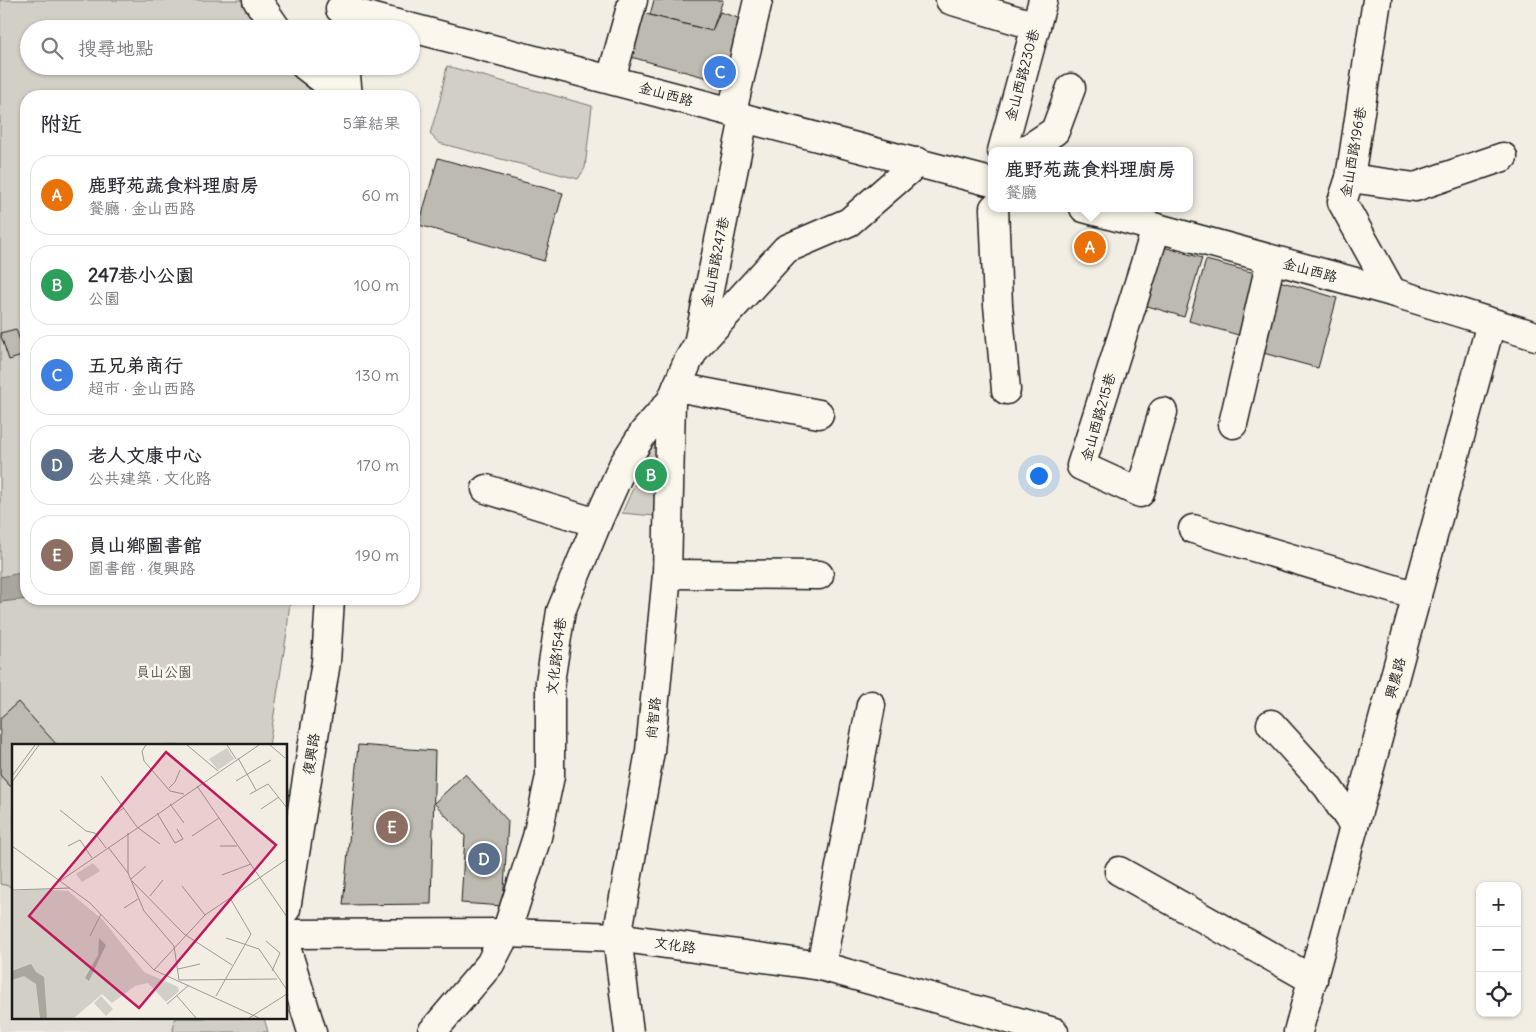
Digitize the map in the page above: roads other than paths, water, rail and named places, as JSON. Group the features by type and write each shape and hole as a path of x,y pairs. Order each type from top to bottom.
{"street":[{"path":"256,0 270,20"},
{"path":"611,79 633,0"},
{"name":"金山西路247巷","path":"674,394 688,361 698,344 758,0"},
{"path":"950,0 1036,26"},
{"name":"金山西路230巷","path":"1003,147 1042,0"},
{"name":"金山西路196巷","path":"1377,0 1350,178 1342,202 1392,292"},
{"name":"金山西路","path":"340,13 370,20"},
{"name":"金山西路","path":"420,32 611,79 738,115 988,181"},
{"path":"317,75 338,90"},
{"path":"345,75 346,90"},
{"path":"1032,147 1056,132 1071,88"},
{"path":"1350,178 1415,187 1503,157"},
{"path":"698,344 786,249 849,222 918,162"},
{"path":"994,212 998,305 1006,390"},
{"name":"金山西路","path":"1098,212 1392,292 1536,336"},
{"name":"金山西路215巷","path":"1156,229 1082,466 1140,493 1163,412"},
{"path":"1233,424 1271,260"},
{"name":"興農路","path":"1298,1032 1491,323"},
{"path":"674,394 819,414"},
{"name":"文化路154巷","path":"432,1032 490,964 506,933 536,837 550,776 550,682 561,611 623,465 644,432 674,394"},
{"name":"尚智路","path":"629,1032 617,936 650,751 667,574 674,394"},
{"path":"486,489 597,523"},
{"path":"1193,529 1417,596"},
{"path":"667,574 819,575"},
{"name":"復興路","path":"288,897 326,662 330,605"},
{"path":"821,966 870,705"},
{"path":"1270,724 1327,786 1354,826"},
{"path":"1119,871 1313,980"},
{"name":"文化路","path":"288,934 506,933 617,936 821,966 1039,1030"},
{"path":"288,954 312,1032"}],"place":[{"name":"五兄弟商行","path":"720,72"},
{"name":"鹿野苑蔬食料理廚房","path":"1090,247"},
{"name":"247巷小公園","path":"651,475"},
{"name":"員山鄉圖書館","path":"392,827"},
{"name":"老人文康中心","path":"484,859"}],"park label":[{"name":"員山公園","path":"164,672"}]}
